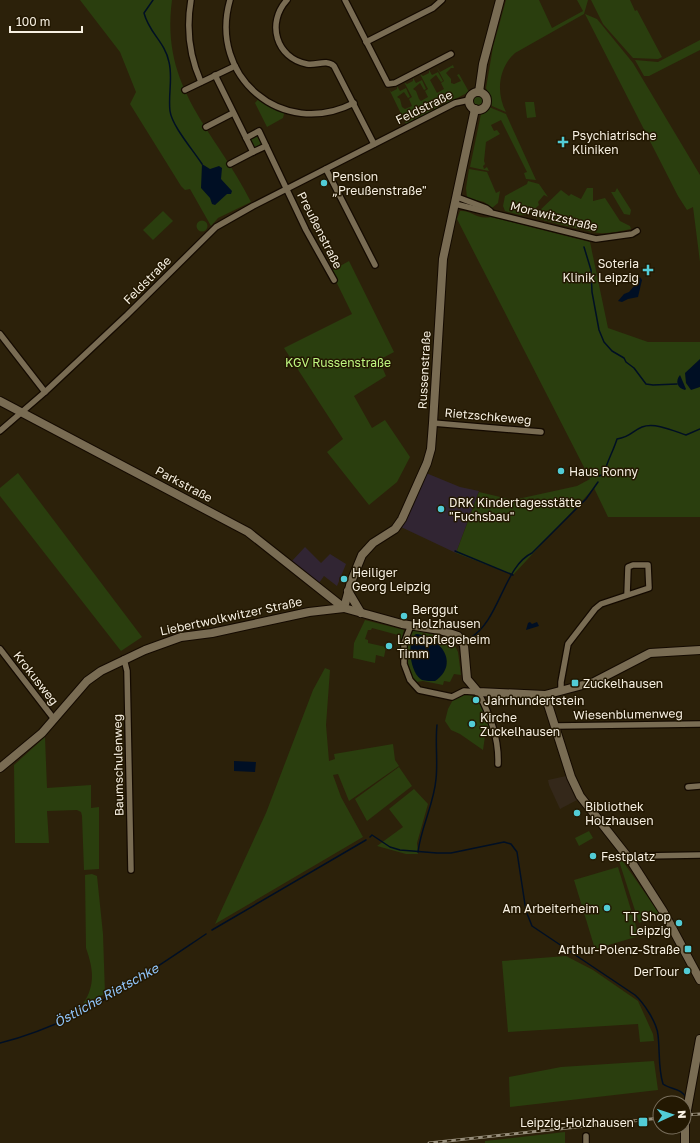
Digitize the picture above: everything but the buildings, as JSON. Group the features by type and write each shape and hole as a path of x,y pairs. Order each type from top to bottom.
{"street":[{"path":"191,0 188,27 190,48 201,82"},
{"path":"230,0 226,17 225,35 228,50 235,66 250,88 260,97 285,110 308,114 322,114 336,111 354,103"},
{"path":"287,0 279,10 275,26 277,38 283,51 300,62 309,64 332,64 354,103 374,144"},
{"path":"345,0 386,82 393,83 451,54"},
{"path":"366,42 433,8 442,0"},
{"path":"479,92 483,64 500,0"},
{"path":"185,90 235,66"},
{"path":"216,75 233,113 254,152"},
{"path":"479,92 486,96 486,103 481,109 475,109 470,105 469,100 472,94 479,92"},
{"name":"Feldstraße","path":"0,430 45,392 133,310 216,227 326,168 456,103 469,100"},
{"name":"Russenstraße","path":"344,608 348,591 362,555 373,543 395,529 402,518 428,463 431,449 433,423 443,259 475,109"},
{"path":"206,127 233,113"},
{"name":"Preußenstraße","path":"246,138 259,132 334,280"},
{"path":"230,164 266,146"},
{"path":"326,168 375,265"},
{"name":"Morawitzstraße","path":"456,200 490,211 596,239 632,234 636,231"},
{"path":"0,334 45,392"},
{"name":"Parkstraße","path":"0,401 248,532 344,608"},
{"name":"Rietzschkeweg","path":"433,423 541,432"},
{"path":"561,690 561,682 570,640 598,606 649,588 648,565 633,564 628,567 627,595"},
{"path":"348,591 361,613"},
{"path":"344,608 411,625 446,631 463,640 467,679 478,692 490,717 495,731 498,764"},
{"name":"Liebertwolkwitzer Straße","path":"0,768 31,743 87,681 101,671 124,659 157,644 181,637 212,633 309,612 344,608"},
{"path":"411,625 403,651 404,668 410,680 419,690 452,697 464,692 545,695 594,682 650,653 700,650"},
{"name":"Krokusweg","path":"0,649 54,719"},
{"name":"Baumschulenweg","path":"124,659 127,671 131,870"},
{"path":"545,695 573,781 580,796 631,861 663,911 700,980"},
{"name":"Wiesenblumenweg","path":"556,726 700,724"},
{"path":"688,787 700,786"},
{"path":"631,861 643,856 700,855"},
{"path":"685,1143 686,1121 700,1039"},
{"path":"586,1136 586,1143"}],"shaded area":[{"name":"DRK Kindertagesstätte \"Fuchsbau\"","path":"426,473 460,487 479,491 456,553 401,527"},
{"path":"305,547 321,563 330,554 346,564 337,586 324,576 319,583 292,561"},
{"path":"566,776 577,800 560,809 548,780"}],"green space":[{"path":"80,0 172,0 170,31 174,59 182,84 207,130 237,176 251,202 218,218 211,226 190,189 185,190 181,186 130,104 136,92 120,52"},
{"path":"506,0 539,0 552,28 583,11 577,0 588,0 584,14 515,53 509,59 500,81 501,97 506,112 492,106 486,88 493,47"},
{"path":"591,0 630,0 635,11 637,10 662,57 658,59 633,58 603,24"},
{"path":"585,14 597,19 633,63 700,175 700,262 693,207 687,210 678,196"},
{"path":"700,40 700,50 649,76 644,76 635,60 658,62"},
{"path":"453,65 454,68 451,68 446,73 451,79 451,83 454,84 461,81 457,75 459,74 469,92 406,124 389,89 391,92 397,89 397,86 400,91 406,88 410,97 408,98 404,92 397,97 400,99 402,107 405,109 412,106 409,99 412,97 404,82 407,84 413,81 413,78 416,83 422,80 426,89 424,90 420,83 413,89 416,91 421,101 428,97 425,91 428,89 420,74 423,76 429,73 429,70 432,75 438,72 443,81 441,82 436,75 430,80 437,93 444,89 441,83 444,81 436,66 440,72"},
{"path":"476,95 480,95 482,96 482,104 476,105 473,102 473,98"},
{"path":"260,97 285,110 283,118 267,127 255,103"},
{"path":"525,102 534,102 536,117 527,118"},
{"path":"489,107 506,114 536,180 526,179 524,173 527,172 501,120 491,125 494,131 497,130 500,134 486,142 485,164 483,166 484,169 487,167 489,171 470,167 481,114"},
{"path":"259,131 266,146 253,152 246,138"},
{"path":"469,169 487,172 496,193 500,191 498,203 492,208 484,202 467,198 466,188"},
{"path":"528,181 539,184 548,197 544,195 538,202 539,205 530,213 524,215 505,211 503,206 505,196 527,184"},
{"path":"587,188 593,188 593,201 605,198 620,221 630,226 631,229 611,233 599,233 538,219 535,217 536,214 561,190 569,196 571,194 581,199"},
{"path":"617,188 631,210 630,215 624,214 611,192 615,192"},
{"path":"163,211 173,221 153,240 143,230"},
{"path":"460,211 486,218 491,217 590,242 608,328 648,342 700,342 700,517 608,517 594,488 513,575 456,553 479,492 513,500 577,486 590,479 457,219"},
{"path":"202,220 206,222 208,226 206,230 202,232 198,230 196,226 198,222"},
{"name":"KGV Russenstraße","path":"349,261 394,352 379,360 386,376 354,396 372,428 385,420 410,457 397,482 369,505 327,452 343,439 284,348 352,314 331,271"},
{"path":"18,473 142,637 121,651 0,496 0,488"},
{"path":"365,620 404,630 400,646 396,645 398,635 372,628 371,630 368,630 365,639 368,640 368,643 386,647 384,657 376,655 375,663 353,658 354,643"},
{"path":"415,630 452,640 458,652 461,675 454,674 450,682 444,681 443,685 423,681 416,682 410,673 407,659 410,633"},
{"path":"325,668 330,670 326,725 329,761 335,759 334,754 393,744 395,760 399,766 349,801 338,774 333,775 341,797 363,837 215,924 266,813 313,690"},
{"path":"466,694 472,695 481,702 494,734 493,737 485,736 483,750 460,734 451,730 445,721 448,709 454,698"},
{"path":"45,737 47,788 91,785 91,808 99,807 99,869 84,870 82,816 81,812 77,810 47,811 49,843 15,843 14,765"},
{"path":"399,767 412,786 367,821 355,799"},
{"path":"414,789 428,804 417,843 418,854 406,854 377,846 403,827 389,809"},
{"path":"589,831 593,838 579,846 575,838"},
{"path":"622,860 659,913 639,923 619,861"},
{"name":"Am Arbeiterheim","path":"618,867 639,936 595,949 574,880"},
{"path":"92,874 97,876 103,934 105,994 83,1004 92,983 92,969 86,948 85,875"},
{"path":"566,956 593,970 638,1001 653,1034 654,1041 640,1042 638,1024 508,1032 502,961"},
{"path":"654,1061 658,1090 510,1107 509,1077 561,1067"},
{"path":"565,1132 565,1143 485,1143 485,1141"}],"water":[{"path":"202,164 210,169 219,166 222,168 221,179 232,191 231,194 227,194 215,205 212,204 210,198 201,188"},
{"path":"640,277 642,280 638,297 622,302 618,301 624,294 629,292"},
{"path":"700,359 700,387 691,390 686,383 685,373"},
{"path":"680,375 686,389 685,390 680,388 677,382"},
{"path":"530,622 532,624 537,622 539,626 526,630 528,623"},
{"path":"416,634 433,640 440,646 447,659 446,667 435,681 422,680 418,677 412,665 410,650 411,643"},
{"path":"234,761 256,762 255,772 234,771"}],"waterway":[{"path":"153,0 144,13 149,26 164,49 169,62 171,74 170,111 179,131 202,164"},
{"path":"584,247 591,270 592,292 599,330 604,342 612,351 624,358 646,384 677,384"},
{"name":"Östliche Rietschke","path":"599,476 604,474 617,439 625,437 642,427 658,426 686,435 700,429"},
{"name":"Östliche Rietschke","path":"470,638 480,630 488,620 508,581 522,560 532,553 586,499 598,482"},
{"path":"455,551 513,575"},
{"name":"Östliche Rietschke","path":"418,852 435,788 437,772 437,725"},
{"path":"370,837 372,835 390,847 400,850 437,853 451,853 504,842 511,844 517,852 526,911 532,926 639,999 650,1014 657,1030 659,1041 660,1072 663,1084 682,1092 684,1095"},
{"name":"Östliche Rietschke","path":"212,930 366,840"},
{"name":"Östliche Rietschke","path":"0,1043 28,1035 82,1012 108,998 206,934"}],"railway":[{"path":"692,1114 700,1114"},
{"path":"429,1143 652,1119"}],"place":[{"name":"Psychiatrische Kliniken","path":"563,142"},
{"name":"Pension „Preußenstraße\"","path":"324,183"},
{"name":"Soteria Klinik Leipzig","path":"648,270"},
{"name":"Haus Ronny","path":"561,471"},
{"name":"DRK Kindertagesstätte \"Fuchsbau\"","path":"441,509"},
{"name":"Heiliger Georg Leipzig","path":"344,579"},
{"name":"Berggut Holzhausen","path":"404,616"},
{"name":"Landpflegeheim Timm","path":"389,646"},
{"name":"Zuckelhausen","path":"575,683"},
{"name":"Jahrhundertstein","path":"476,700"},
{"name":"Kirche Zuckelhausen","path":"472,724"},
{"name":"Bibliothek Holzhausen","path":"577,813"},
{"name":"Festplatz","path":"593,856"},
{"name":"Am Arbeiterheim","path":"607,908"},
{"name":"TT Shop Leipzig","path":"679,923"},
{"name":"Arthur-Polenz-Straße","path":"688,949"},
{"name":"DerTour","path":"687,971"},
{"name":"Leipzig-Holzhausen","path":"643,1122"}]}
